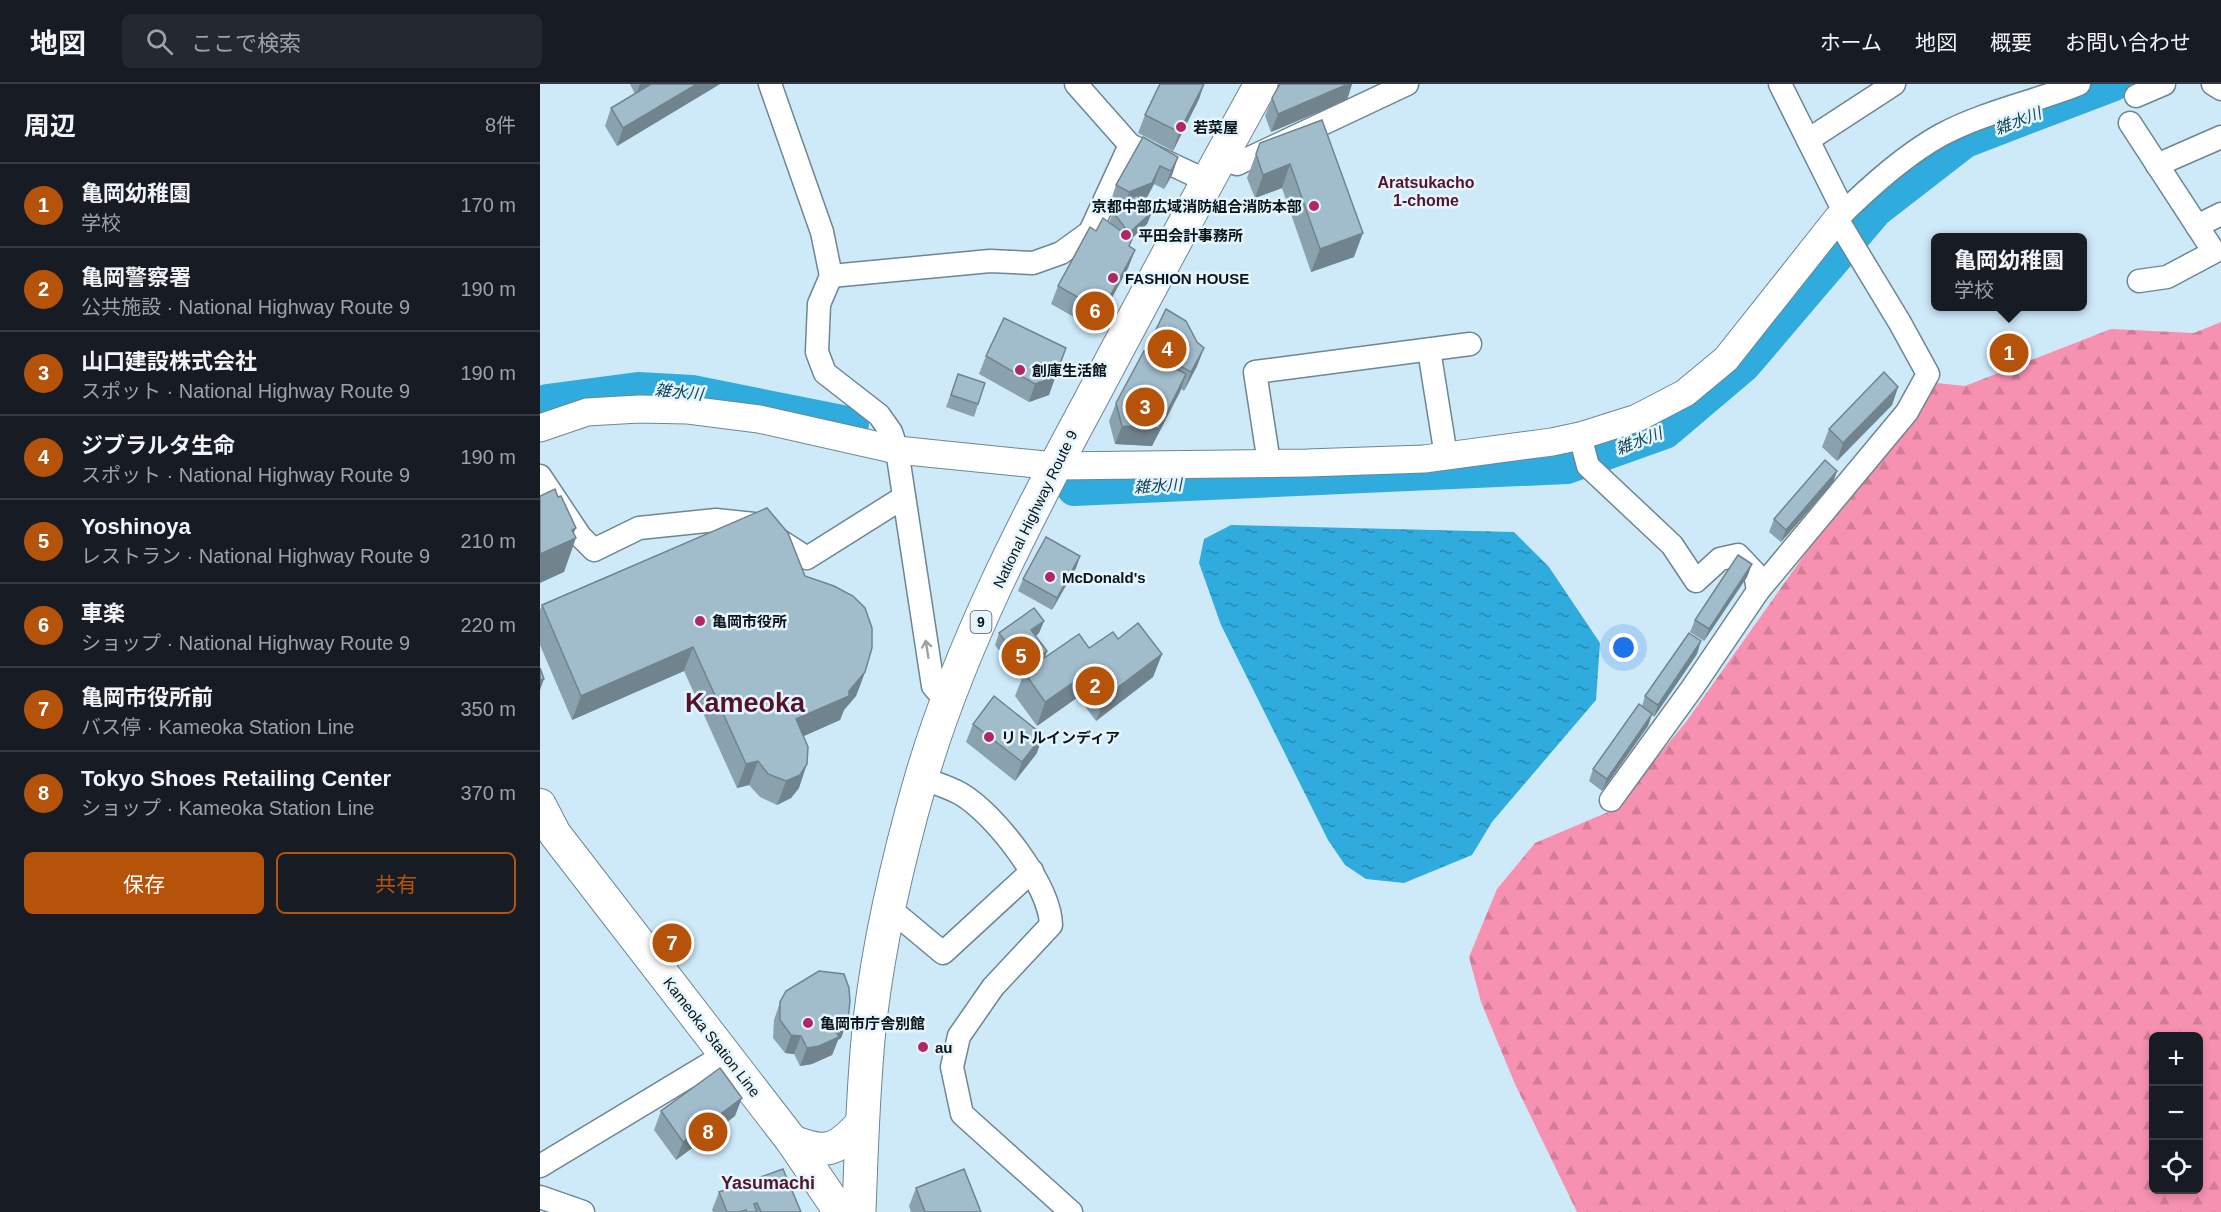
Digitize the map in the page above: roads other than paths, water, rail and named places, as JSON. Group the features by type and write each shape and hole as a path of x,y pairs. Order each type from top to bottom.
{"highway":[{"name":"National Highway Route 9","path":"859,1212 862,1123 870,1027 889,908 922,778 947,702 992,597 1055,466 1261,84"}],"main road":[{"name":"Kameoka Station Line","path":"540,805 547,838 726,1054 792,1141 840,1212"},
{"path":"792,1141 818,1150 833,1148 848,1139 862,1123"}],"street":[{"path":"770,84 822,232 831,276 819,304 817,352 825,373 879,415 891,432 897,450 933,686 947,702"},
{"path":"1076,84 1130,145 1214,170 1237,164 1407,84"},
{"path":"1611,800 1693,687 1758,591 1907,412 1928,374 1841,216 1808,140 1780,84"},
{"path":"1808,140 1894,84"},
{"path":"540,428 588,412 639,409 688,410 759,419 897,450 1055,466 1424,459 1552,442 1580,436 1637,418 1685,393 1726,359 1841,216 1864,192 1940,136 1973,121 2079,84"},
{"path":"2136,96 2164,84"},
{"path":"2213,84 2221,89"},
{"path":"2130,123 2214,252 2168,277 2139,281"},
{"path":"2157,165 2221,137"},
{"path":"831,276 990,261 1033,263 1061,253 1090,232 1130,145"},
{"path":"2197,226 2221,214"},
{"path":"1269,463 1255,372 1470,344"},
{"path":"1429,350 1446,456"},
{"path":"1580,436 1588,466 1672,545 1696,581 1720,559 1738,555 1755,573 1758,591"},
{"path":"540,476 580,536 594,550 639,528 716,520 754,524 807,558 904,497"},
{"path":"922,778 961,794 990,817 1032,872 1051,913 1051,926 993,987 959,1036 952,1067 962,1114 1071,1212"},
{"path":"889,908 943,953 1032,872"},
{"path":"540,1166 726,1054"},
{"path":"540,1197 583,1212"}],"water":[{"path":"1231,525 1514,532 1549,567 1600,643 1596,700 1492,822 1472,855 1404,883 1366,879 1345,865 1328,840 1221,625 1199,563 1204,539"}],"waterway":[{"name":"雑水川","path":"1074,489 1567,467 1665,432 1744,365 1876,210 1965,141 2114,84"},
{"name":"雑水川","path":"540,405 547,401 638,389 692,392 852,424"}],"place":[{"name":"若菜屋","path":"1181,127"},
{"name":"京都中部広域消防組合消防本部","path":"1314,206"},
{"name":"平田会計事務所","path":"1126,235"},
{"name":"FASHION HOUSE","path":"1113,278"},
{"name":"車楽","path":"1095,311"},
{"name":"ジブラルタ生命","path":"1167,349"},
{"name":"亀岡幼稚園","path":"2009,353"},
{"name":"創庫生活館","path":"1020,370"},
{"name":"山口建設株式会社","path":"1145,407"},
{"name":"McDonald's","path":"1050,577"},
{"name":"亀岡市役所","path":"700,621"},
{"name":"Yoshinoya","path":"1021,656"},
{"name":"亀岡警察署","path":"1095,686"},
{"name":"リトルインディア","path":"989,737"},
{"name":"亀岡市役所前","path":"672,943"},
{"name":"亀岡市庁舎別館","path":"808,1023"},
{"name":"au","path":"923,1047"},
{"name":"Tokyo Shoes Retailing Center","path":"708,1132"}],"district":[{"name":"Aratsukacho 1-chome","path":"1426,191"},
{"name":"Kameoka","path":"745,703"},
{"name":"Yasumachi","path":"768,1183"}]}
